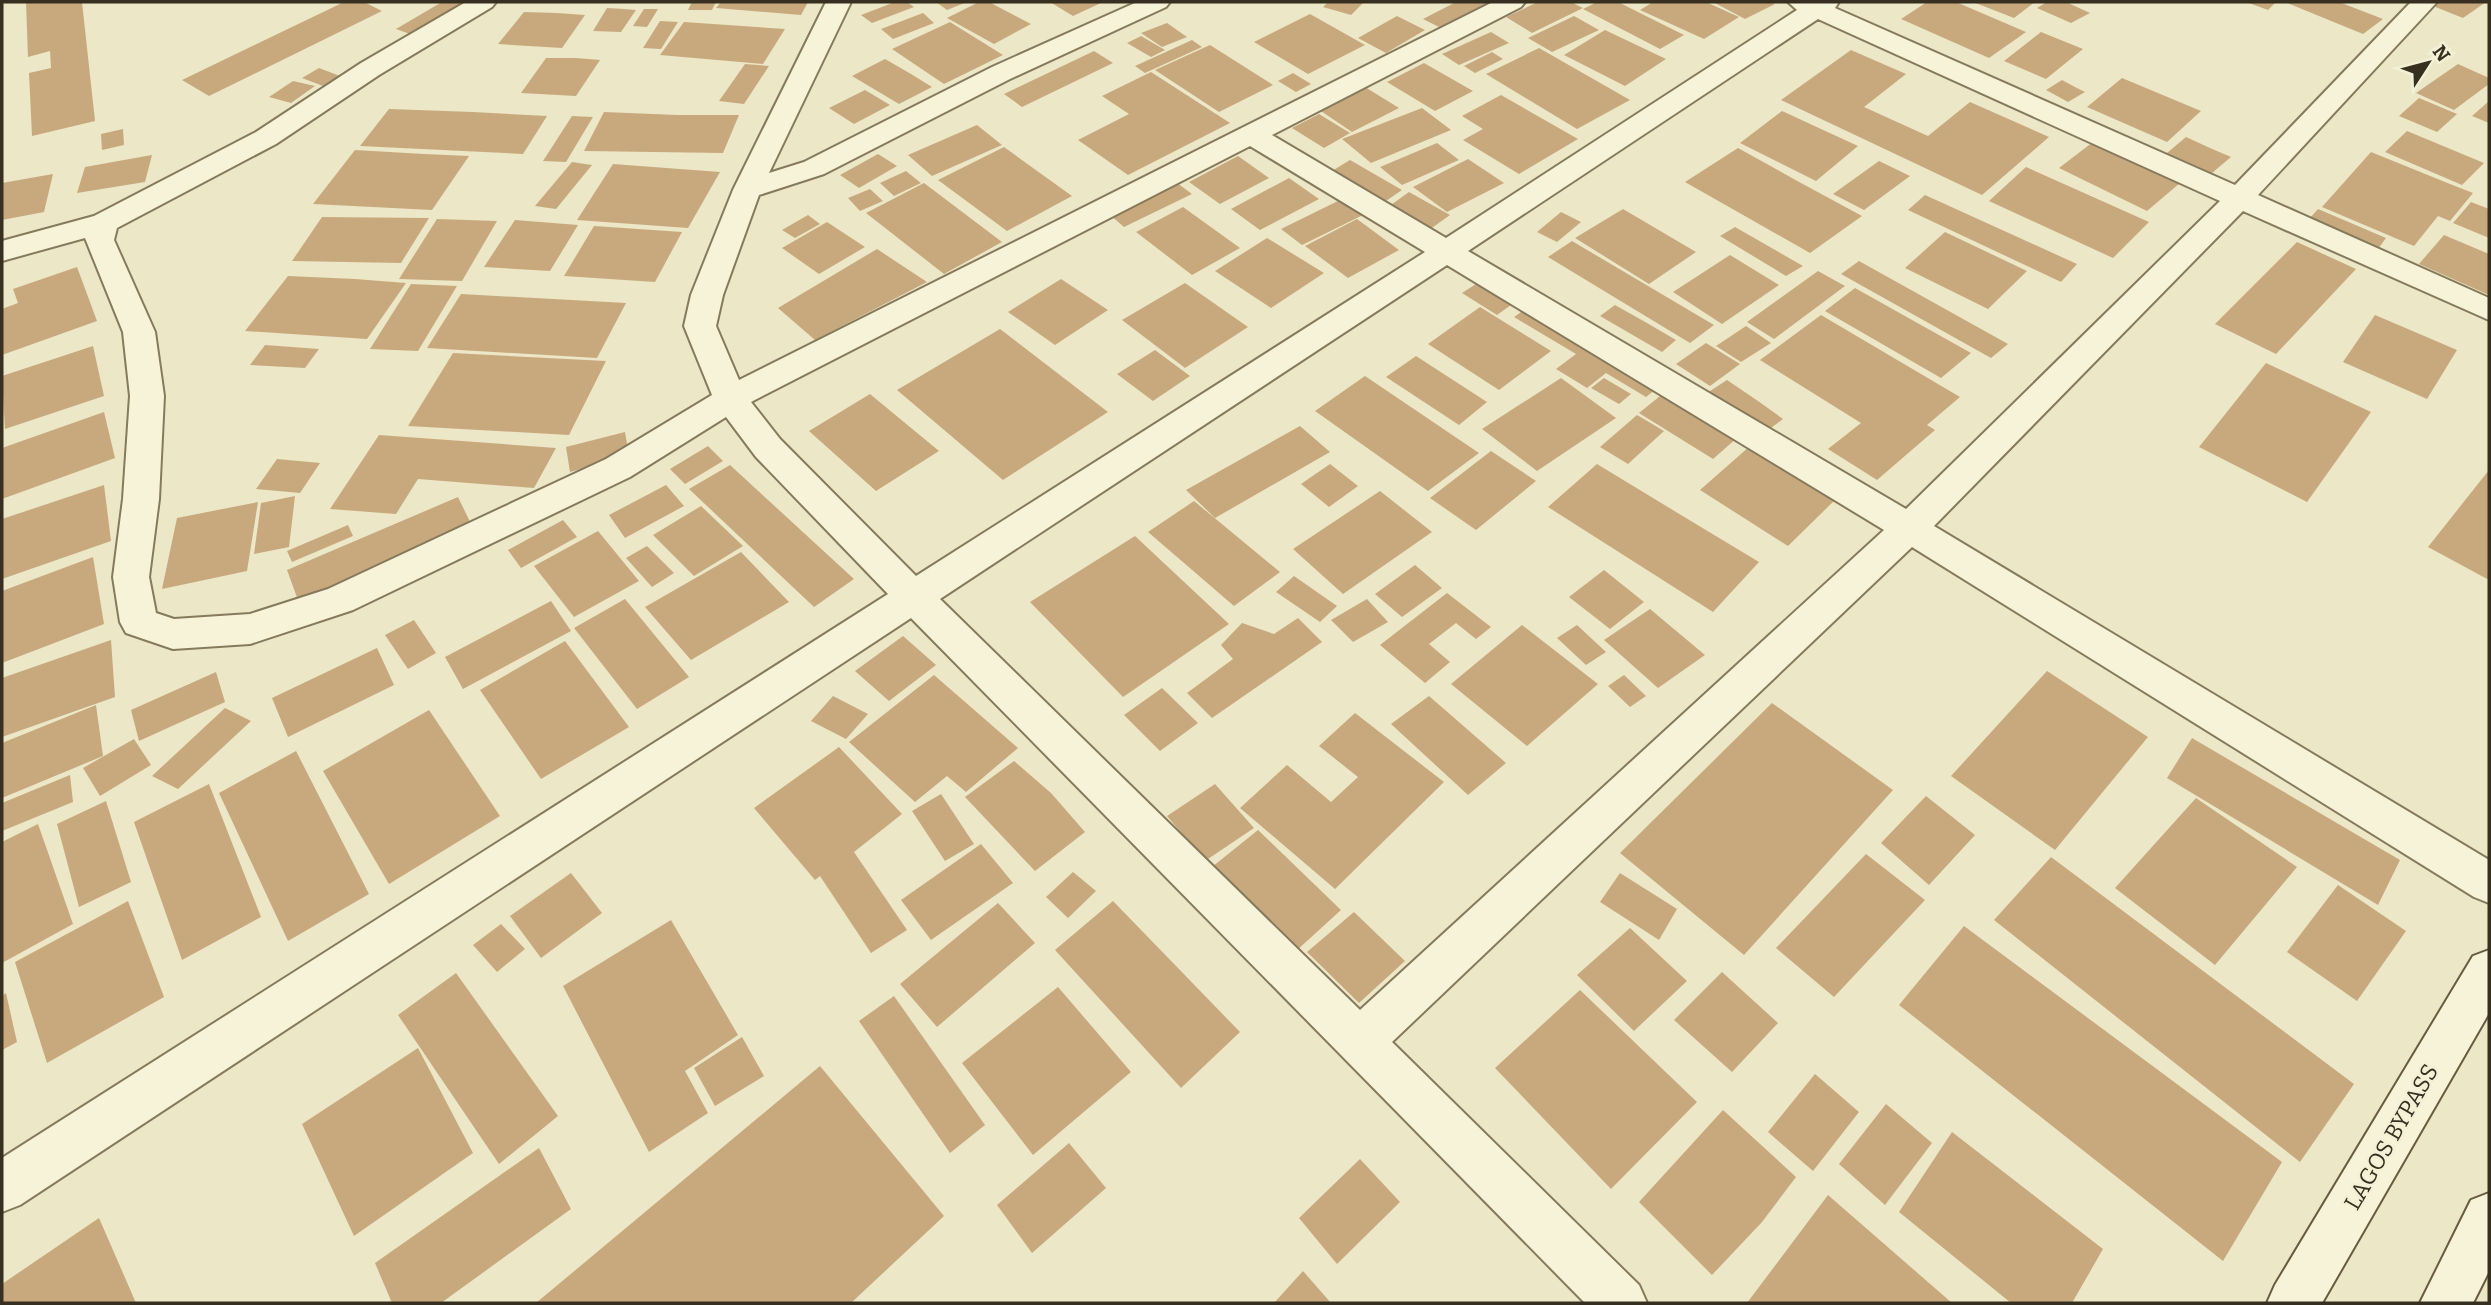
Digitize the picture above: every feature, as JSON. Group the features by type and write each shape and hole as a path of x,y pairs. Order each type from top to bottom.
{"street":[{"path":"2,251 104,223 266,138 370,69 483,2"},
{"path":"838,2 747,190 707,295 700,326 730,399 768,448 813,496 1621,1303"},
{"path":"747,190 814,168 1001,73 1157,2"},
{"path":"104,223 99,240 139,332 148,396 141,499 131,577 139,622 173,634 250,629 340,600 618,468 730,399 1512,2"},
{"path":"1358,1043 1909,527 2239,198 2425,2"},
{"path":"2,1187 1446,253 1814,4 2489,310"},
{"path":"1250,134 1909,527 2489,883"},
{"name":"LAGOS BYPASS","path":"2293,1303 2489,971"},
{"path":"2446,1303 2489,1218"}],"building":[{"path":"26,2 82,2 95,121 32,136 29,73 51,68 50,51 28,57"},
{"path":"344,2 364,2 382,11 209,96 182,80"},
{"path":"442,2 465,2 410,34 396,29"},
{"path":"692,2 716,2 712,10 688,10"},
{"path":"721,2 808,2 801,15 716,8"},
{"path":"895,2 907,2 914,7 872,23 861,15"},
{"path":"936,2 967,2 947,10"},
{"path":"979,2 989,2 1031,24 994,44 947,18"},
{"path":"1050,2 1103,2 1073,16"},
{"path":"1328,2 1363,3 1351,15 1323,7"},
{"path":"1456,2 1498,2 1445,30 1423,19"},
{"path":"1538,2 1571,2 1583,8 1532,33 1506,17"},
{"path":"1597,2 1618,2 1684,35 1660,49 1583,9"},
{"path":"1653,2 1706,2 1739,17 1704,39 1640,10"},
{"path":"1713,2 1770,2 1775,4 1745,19"},
{"path":"1927,2 1956,2 2026,32 1989,58 1901,19"},
{"path":"1973,2 2035,2 2014,18"},
{"path":"2047,2 2066,2 2090,13 2071,23 2037,8"},
{"path":"2246,2 2276,2 2268,10"},
{"path":"2285,2 2339,2 2383,19 2363,34"},
{"path":"2440,2 2486,2 2463,18 2433,6"},
{"path":"607,8 636,10 621,32 593,31"},
{"path":"644,9 658,9 647,27 633,26"},
{"path":"524,12 585,15 562,48 498,44"},
{"path":"923,13 934,23 893,39 881,29"},
{"path":"1310,14 1365,45 1308,74 1254,42"},
{"path":"1397,16 1425,30 1386,53 1358,38"},
{"path":"1574,16 1599,30 1552,52 1528,38"},
{"path":"660,21 678,22 661,49 643,48"},
{"path":"684,22 785,29 763,64 660,55"},
{"path":"950,22 1003,55 944,84 892,49"},
{"path":"1167,23 1187,37 1162,47 1141,33"},
{"path":"1605,30 1666,59 1625,86 1564,55"},
{"path":"1491,32 1509,43 1459,65 1442,54"},
{"path":"2041,32 2083,49 2046,79 2004,61"},
{"path":"1141,36 1165,50 1151,57 1127,43"},
{"path":"1192,40 1202,47 1145,73 1135,66"},
{"path":"1210,45 1273,85 1219,112 1155,70"},
{"path":"1539,48 1630,100 1577,129 1486,74"},
{"path":"1851,50 1906,74 1864,107 1928,136 1970,102 2049,137 1982,195 1781,100"},
{"path":"1094,51 1113,63 1022,107 1004,94"},
{"path":"1492,52 1503,59 1475,73 1464,66"},
{"path":"546,58 600,60 576,96 521,93"},
{"path":"885,59 932,87 899,104 852,76"},
{"path":"1424,63 1473,91 1435,111 1387,82"},
{"path":"745,64 769,66 744,104 719,101"},
{"path":"2458,64 2489,78 2489,84 2454,110 2416,93"},
{"path":"319,68 340,76 323,86 302,78"},
{"path":"1151,72 1230,123 1128,175 1078,140 1129,114 1102,96"},
{"path":"1293,73 1311,84 1296,92 1278,81"},
{"path":"2122,78 2201,111 2167,142 2087,107"},
{"path":"2062,80 2085,92 2068,102 2046,90"},
{"path":"293,81 315,86 291,103 269,97"},
{"path":"1365,87 1399,108 1352,132 1318,109"},
{"path":"865,90 890,105 854,124 829,108"},
{"path":"1501,95 1578,139 1519,174 1463,140 1483,129 1462,116"},
{"path":"2419,98 2457,114 2437,132 2399,116"},
{"path":"2489,101 2489,123 2472,116"},
{"path":"1422,108 1451,130 1371,163 1342,139"},
{"path":"389,109 547,116 523,154 360,146"},
{"path":"1782,111 1858,146 1816,181 1740,143"},
{"path":"604,112 739,115 723,153 584,151"},
{"path":"1319,114 1350,133 1324,148 1292,128"},
{"path":"572,116 593,117 566,162 543,161"},
{"path":"977,125 1002,145 932,176 908,155"},
{"path":"123,129 124,145 102,150 101,134"},
{"path":"2407,131 2484,163 2462,185 2385,152"},
{"path":"2186,137 2231,157 2212,173 2167,153"},
{"path":"2093,142 2180,183 2147,211 2059,168"},
{"path":"1437,143 1459,160 1402,185 1380,167"},
{"path":"1004,147 1072,196 1007,231 938,180"},
{"path":"1738,148 1862,216 1810,253 1685,182"},
{"path":"355,150 469,156 432,210 313,204"},
{"path":"2371,152 2473,193 2450,221 2438,216 2414,246 2322,207"},
{"path":"878,154 897,166 859,188 840,175"},
{"path":"152,155 145,182 77,193 85,167"},
{"path":"1238,156 1269,178 1220,204 1189,182"},
{"path":"1468,159 1504,183 1447,212 1413,187"},
{"path":"1350,160 1402,190 1380,205 1327,174"},
{"path":"1879,161 1910,176 1864,210 1833,194"},
{"path":"572,162 592,165 556,209 535,206"},
{"path":"613,164 720,172 688,228 577,220"},
{"path":"2026,167 2149,222 2113,258 1989,201"},
{"path":"906,171 921,183 894,196 880,183"},
{"path":"53,174 44,212 2,220 2,183"},
{"path":"1289,178 1319,199 1260,230 1231,209"},
{"path":"924,183 1002,242 944,274 866,213"},
{"path":"1177,183 1192,194 1124,227 1110,215"},
{"path":"870,189 883,201 860,211 848,198"},
{"path":"1409,192 1450,215 1429,230 1388,207"},
{"path":"1925,195 2077,264 2061,282 1908,210"},
{"path":"1342,199 1363,215 1302,245 1281,229"},
{"path":"2471,202 2489,209 2489,238 2453,223"},
{"path":"1183,207 1240,248 1192,275 1136,232"},
{"path":"1623,209 1696,252 1649,284 1575,238"},
{"path":"2318,209 2386,238 2378,249 2309,219"},
{"path":"1561,212 1581,222 1557,242 1537,232"},
{"path":"808,215 820,224 795,238 782,230"},
{"path":"322,217 429,218 401,263 292,261"},
{"path":"437,219 497,221 462,281 399,279"},
{"path":"1357,219 1399,250 1348,278 1305,246"},
{"path":"515,220 578,225 550,271 484,267"},
{"path":"827,222 865,247 819,274 782,248"},
{"path":"594,226 682,232 655,282 564,276"},
{"path":"1735,227 1803,266 1786,276 1720,236"},
{"path":"1945,232 2027,271 1988,309 1905,268"},
{"path":"2444,235 2489,254 2489,295 2419,264"},
{"path":"1267,238 1324,273 1271,308 1215,271"},
{"path":"1572,241 1714,325 1690,343 1548,257"},
{"path":"2297,242 2356,269 2276,354 2215,324"},
{"path":"877,249 927,282 815,340 778,308"},
{"path":"1730,255 1779,285 1722,324 1673,292"},
{"path":"1859,261 2008,344 1991,358 1841,274"},
{"path":"77,267 97,321 2,355 2,309 18,303 13,289"},
{"path":"1818,271 1845,286 1774,339 1747,322"},
{"path":"288,276 406,283 367,339 245,331"},
{"path":"1061,279 1108,310 1055,345 1008,312"},
{"path":"1185,283 1248,327 1185,368 1122,320"},
{"path":"411,284 457,286 418,351 370,349"},
{"path":"1476,284 1511,305 1497,315 1462,293"},
{"path":"1855,288 1971,353 1941,378 1825,311"},
{"path":"461,294 626,303 597,358 427,348"},
{"path":"1615,305 1676,340 1662,352 1600,316"},
{"path":"1480,307 1551,351 1499,390 1428,344"},
{"path":"1528,307 1660,386 1646,397 1606,373 1587,388 1556,369 1576,354 1514,317"},
{"path":"1821,315 1960,397 1927,425 1935,430 1877,480 1828,449 1861,423 1760,360"},
{"path":"2375,315 2457,350 2427,399 2343,362"},
{"path":"1746,326 1771,343 1741,362 1716,346"},
{"path":"1000,329 1108,412 1003,480 897,390"},
{"path":"1706,343 1740,364 1710,386 1676,364"},
{"path":"265,345 319,349 305,368 250,365"},
{"path":"93,346 104,396 5,429 2,376"},
{"path":"1155,350 1190,376 1153,401 1117,374"},
{"path":"453,353 606,361 569,435 408,426"},
{"path":"1416,356 1487,402 1459,425 1386,377"},
{"path":"2266,363 2371,412 2307,502 2199,447"},
{"path":"1365,376 1479,453 1428,491 1315,411"},
{"path":"1561,378 1616,418 1537,471 1482,429"},
{"path":"1604,378 1631,394 1619,404 1591,388"},
{"path":"1727,380 1783,419 1764,433 1707,393"},
{"path":"1665,392 1738,437 1713,459 1639,413"},
{"path":"870,394 939,451 876,491 809,431"},
{"path":"104,412 115,458 2,499 2,448"},
{"path":"1637,415 1664,431 1628,464 1600,447"},
{"path":"1300,426 1330,452 1215,518 1186,490"},
{"path":"625,432 629,456 570,472 566,447"},
{"path":"379,435 556,448 534,488 418,479 396,514 330,509"},
{"path":"708,446 723,461 685,484 670,469"},
{"path":"1750,446 1837,498 1788,546 1700,490"},
{"path":"1491,451 1536,481 1476,530 1430,498"},
{"path":"277,459 320,463 300,493 256,489"},
{"path":"1330,464 1358,486 1329,507 1301,484"},
{"path":"1597,464 1759,562 1713,612 1548,507"},
{"path":"730,465 854,579 814,607 689,489"},
{"path":"2489,470 2489,580 2428,547"},
{"path":"104,485 111,541 2,579 2,519"},
{"path":"666,485 684,506 625,538 609,515"},
{"path":"1380,491 1432,532 1343,594 1293,549"},
{"path":"295,496 289,547 254,554 261,503"},
{"path":"458,497 473,528 299,603 287,570"},
{"path":"1194,501 1280,572 1234,606 1148,532"},
{"path":"258,502 247,571 162,589 177,518"},
{"path":"701,506 743,546 694,576 653,535"},
{"path":"563,520 577,537 521,568 508,550"},
{"path":"348,525 353,536 292,562 287,551"},
{"path":"598,531 639,581 574,617 534,566"},
{"path":"1135,536 1229,624 1123,697 1030,602"},
{"path":"647,546 674,573 652,587 626,558"},
{"path":"741,552 789,602 691,660 645,607"},
{"path":"93,557 104,624 2,663 2,591"},
{"path":"1415,565 1442,588 1402,617 1375,594"},
{"path":"1604,570 1644,602 1610,629 1569,597"},
{"path":"1294,576 1337,606 1320,622 1276,592"},
{"path":"1447,593 1491,627 1476,639 1456,623 1429,644 1450,662 1425,683 1380,645"},
{"path":"625,599 689,677 637,709 574,628"},
{"path":"1367,599 1388,622 1353,642 1331,620"},
{"path":"551,601 571,631 463,689 445,657"},
{"path":"1650,609 1705,655 1658,688 1604,640"},
{"path":"1298,618 1322,642 1212,718 1187,693 1233,659 1221,645 1242,623 1274,634"},
{"path":"414,620 436,653 408,669 385,635"},
{"path":"1522,625 1598,684 1527,746 1451,684"},
{"path":"1577,625 1606,652 1586,665 1557,638"},
{"path":"903,636 936,665 889,701 855,671"},
{"path":"111,640 115,697 2,737 2,678"},
{"path":"565,641 629,727 541,779 480,690"},
{"path":"377,648 394,685 288,737 272,698"},
{"path":"2047,671 2148,737 2055,850 1951,776"},
{"path":"216,672 225,702 139,741 131,710"},
{"path":"934,675 1018,748 966,792 947,776 915,802 849,742"},
{"path":"1624,675 1646,696 1630,707 1608,686"},
{"path":"1162,688 1198,723 1160,751 1124,715"},
{"path":"833,696 868,714 846,739 811,721"},
{"path":"1429,696 1506,763 1468,795 1391,724"},
{"path":"1772,703 1893,790 1744,955 1620,853"},
{"path":"96,705 103,756 2,798 2,743"},
{"path":"225,708 251,721 178,789 152,776"},
{"path":"429,710 500,816 389,884 323,771"},
{"path":"1355,713 1444,782 1335,889 1240,808 1287,765 1331,802 1358,777 1319,746"},
{"path":"2192,738 2400,860 2378,905 2167,778"},
{"path":"134,739 151,765 100,796 83,768"},
{"path":"839,747 902,814 854,852 907,930 871,953 820,876 815,880 754,808"},
{"path":"296,751 369,894 288,941 219,793"},
{"path":"1014,761 1051,793 1085,832 1035,871 965,797"},
{"path":"70,775 73,802 2,831 2,803"},
{"path":"209,784 261,917 182,960 134,822"},
{"path":"1215,784 1254,828 1205,861 1167,816"},
{"path":"941,794 974,844 945,861 912,811"},
{"path":"1926,796 1975,835 1929,885 1881,843"},
{"path":"2196,798 2297,867 2215,965 2115,888"},
{"path":"106,801 131,882 79,907 57,824"},
{"path":"38,824 73,924 2,963 2,842"},
{"path":"1258,830 1341,910 1296,951 1212,867"},
{"path":"981,844 1013,883 931,940 901,900"},
{"path":"1866,854 1925,900 1834,997 1776,948"},
{"path":"2051,857 2354,1084 2300,1162 1994,920"},
{"path":"1073,872 1096,891 1068,918 1046,897"},
{"path":"571,873 602,913 541,958 510,916"},
{"path":"1620,873 1677,909 1659,940 1600,902"},
{"path":"2338,885 2406,931 2357,1001 2287,952"},
{"path":"128,901 164,997 47,1063 15,962"},
{"path":"1113,901 1240,1032 1181,1088 1055,950"},
{"path":"998,903 1035,943 937,1027 900,984"},
{"path":"1354,912 1405,961 1359,1003 1307,952"},
{"path":"671,920 738,1035 685,1071 708,1113 649,1152 563,986"},
{"path":"501,924 525,949 497,972 473,945"},
{"path":"1964,926 2282,1162 2223,1261 1899,1005"},
{"path":"1630,928 1687,981 1634,1031 1577,975"},
{"path":"1722,972 1778,1023 1732,1072 1674,1020"},
{"path":"456,973 558,1116 499,1164 398,1015"},
{"path":"1058,987 1131,1072 1033,1155 962,1063"},
{"path":"1580,990 1697,1102 1611,1189 1495,1068"},
{"path":"6,993 17,1042 2,1050 2,996"},
{"path":"894,996 985,1125 950,1153 859,1021"},
{"path":"742,1037 764,1076 715,1106 694,1068"},
{"path":"418,1048 473,1153 354,1236 302,1124"},
{"path":"820,1066 944,1216 851,1303 536,1303"},
{"path":"1815,1074 1859,1112 1813,1171 1768,1132"},
{"path":"1886,1104 1932,1143 1885,1205 1839,1164"},
{"path":"1723,1110 1796,1177 1762,1222 1712,1275 1639,1202"},
{"path":"1952,1132 2103,1249 2072,1303 2011,1303 1899,1212"},
{"path":"1069,1143 1106,1188 1032,1253 997,1205"},
{"path":"539,1148 571,1209 441,1303 392,1303 375,1263"},
{"path":"1360,1159 1400,1202 1337,1264 1299,1218"},
{"path":"1828,1195 1952,1303 1747,1303"},
{"path":"99,1218 136,1303 2,1303 2,1284"},
{"path":"1303,1271 1331,1303 1274,1303"}]}
